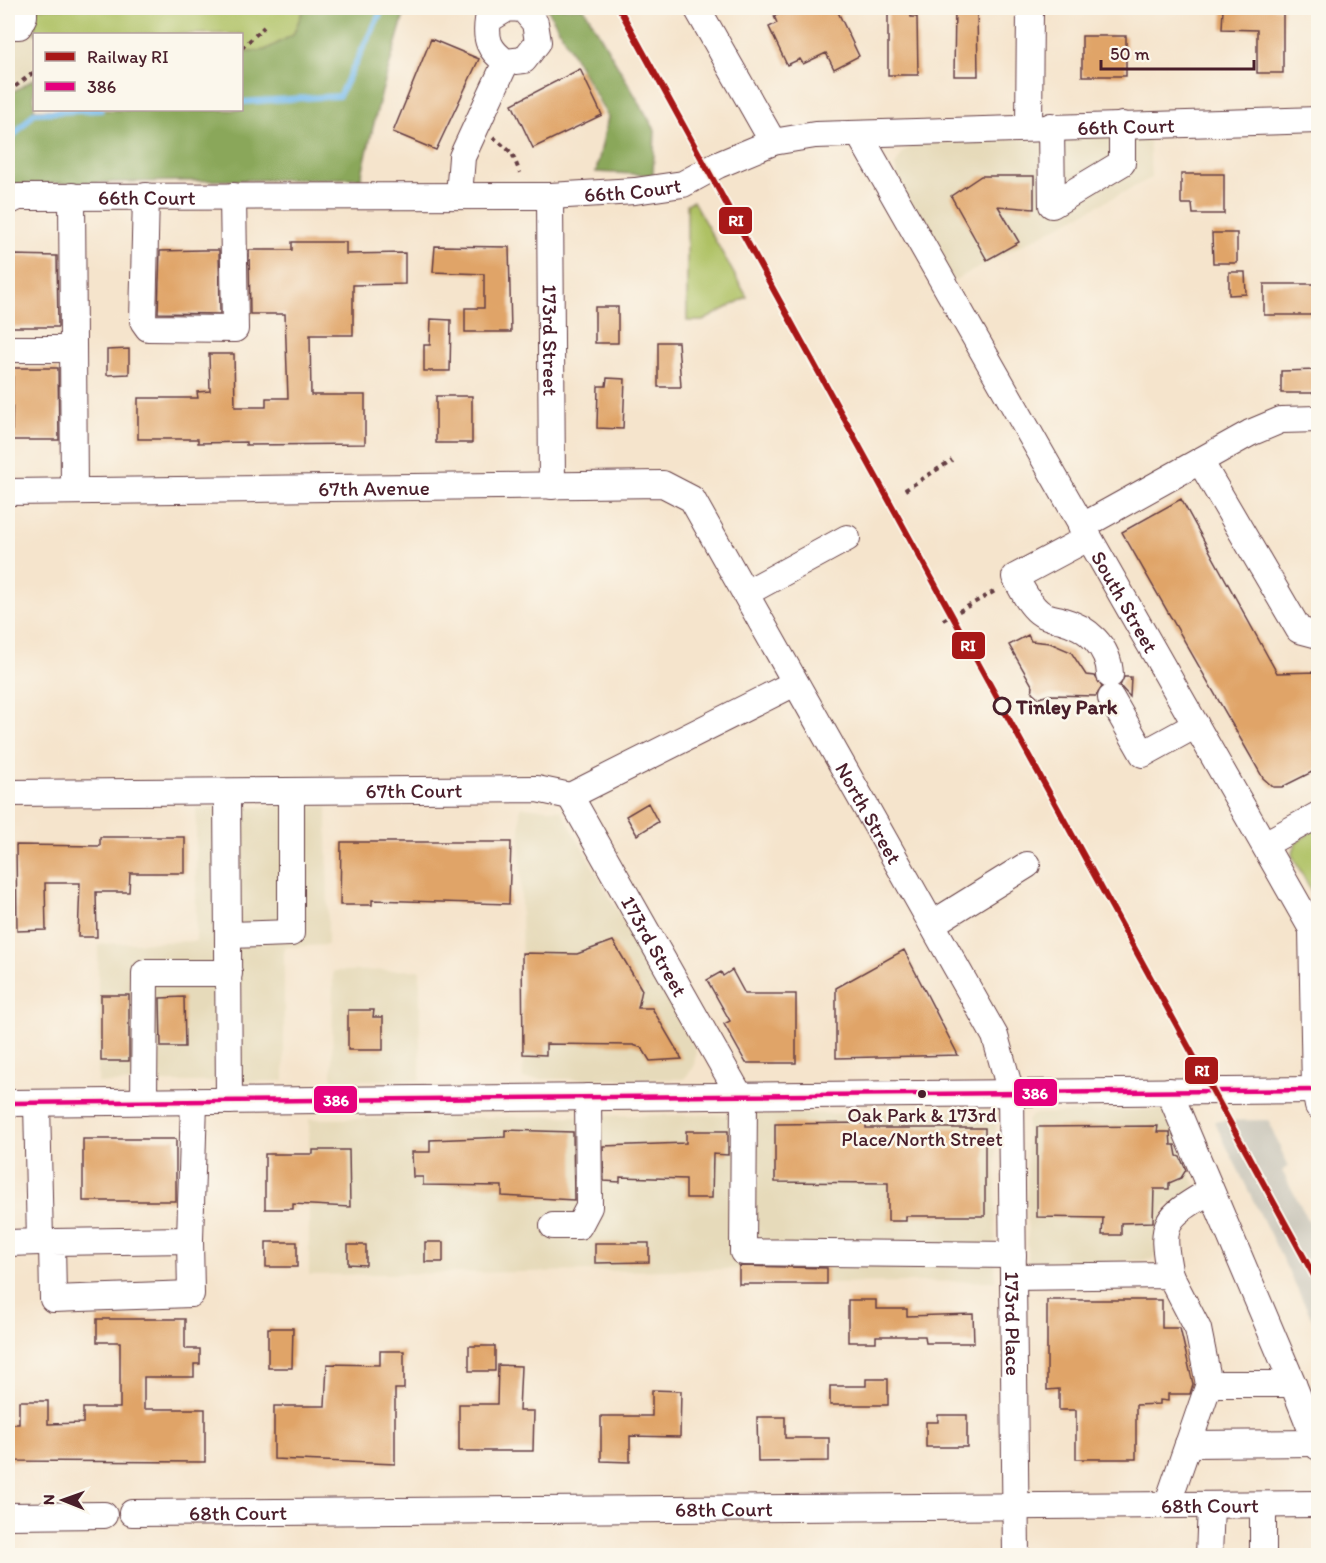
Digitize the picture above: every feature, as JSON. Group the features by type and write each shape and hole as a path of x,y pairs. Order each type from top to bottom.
{"street":[{"path":"8,27 19,26 24,16 24,8"},
{"path":"697,8 773,142"},
{"path":"1030,8 1040,127 1052,205 1122,163 1122,125"},
{"path":"459,196 462,158 506,62"},
{"name":"66th Court","path":"8,202 18,196 550,196 635,191 683,184 718,165 773,142 815,135 1318,120"},
{"name":"South Street","path":"859,134 1312,929 1316,957 1317,1095"},
{"path":"72,196 74,491"},
{"path":"146,196 143,321 148,328 235,329 233,196"},
{"name":"173rd Street","path":"550,196 552,486"},
{"path":"8,349 73,349"},
{"path":"1196,725 1143,754 1110,686 1109,664 1104,651 1092,635 1080,627 1040,613 1015,577 1200,461 1250,433 1281,420 1318,418"},
{"path":"1200,461 1299,630 1318,635"},
{"name":"67th Avenue","path":"8,492 663,484 692,499 715,538"},
{"name":"North Street","path":"715,538 995,1036 1011,1093"},
{"path":"746,592 847,538"},
{"path":"570,796 795,683"},
{"name":"67th Court","path":"8,792 537,789 570,796"},
{"path":"228,935 291,933 291,791"},
{"path":"226,792 229,1101"},
{"name":"173rd Street","path":"570,796 742,1096"},
{"path":"1265,844 1318,816"},
{"path":"932,924 1027,865"},
{"path":"144,1102 145,973 229,973"},
{"path":"1169,1091 1318,1445 1188,1444"},
{"path":"8,1103 1169,1091 1317,1095"},
{"name":"173rd Place","path":"1011,1093 1016,1556"},
{"path":"742,1096 743,1252 1170,1275"},
{"path":"553,1226 579,1226 589,1207 588,1097"},
{"path":"37,1103 46,1242 53,1299 190,1294 194,1101"},
{"path":"1167,1505 1209,1384 1198,1329 1170,1275 1165,1248 1167,1228 1174,1212 1210,1191"},
{"path":"8,1243 190,1240"},
{"path":"1209,1384 1293,1384"},
{"name":"68th Court","path":"132,1513 1318,1504"},
{"path":"1209,1556 1211,1505"},
{"path":"1263,1505 1263,1556"},
{"path":"8,1516 104,1515"}],"path":[{"path":"243,47 264,27"},
{"path":"8,92 33,73"},
{"path":"486,134 506,145 521,177"},
{"path":"905,490 952,460"},
{"path":"943,620 997,590"}],"shaded area":[{"path":"8,8 35,8 33,80 8,95"},
{"path":"1149,132 1151,178 953,281 903,192 895,166 903,152 915,144"},
{"path":"327,806 328,945 284,947 284,1081 98,1083 98,944 196,941 196,808"},
{"path":"520,807 561,810 696,1050 694,1067 684,1079 523,1079"},
{"path":"420,970 420,1080 332,1080 333,971"},
{"path":"1167,1109 1195,1186 1164,1208 1159,1226 1160,1253 1152,1260 1028,1262 1027,1121 1031,1116"},
{"path":"984,1112 993,1117 996,1126 995,1281 740,1284 739,1269 309,1275 309,1119"},
{"path":"1268,1120 1288,1166 1282,1171 1318,1238 1318,1331 1214,1121"}],"green space":[{"path":"35,8 357,8 243,71 243,33 35,33"},
{"path":"304,8 406,8 379,102 361,178 15,184 8,186 8,95 33,80 33,111 243,111 243,53 265,50 293,35"},
{"path":"547,8 584,8 655,130 653,175 596,172 608,117"},
{"path":"693,201 747,297 703,321 687,321 687,204"},
{"path":"1318,827 1318,904 1292,855 1296,843"}],"building":[{"path":"791,8 836,8 859,56 834,69 826,53 803,64 800,59 787,65 769,27 777,23 774,16"},
{"path":"888,8 910,8 911,17 917,17 918,75 888,75"},
{"path":"955,8 977,8 978,76 954,76"},
{"path":"1255,8 1283,8 1283,73 1257,73 1257,30 1222,29 1223,9 1255,10"},
{"path":"1082,36 1126,36 1126,76 1082,76"},
{"path":"431,39 479,59 436,150 393,132"},
{"path":"580,69 602,115 533,148 512,104"},
{"path":"1181,174 1224,174 1224,214 1193,214 1192,204 1181,204"},
{"path":"981,176 1034,176 1034,209 998,206 1019,242 987,260 951,196"},
{"path":"1212,233 1237,233 1237,263 1213,263"},
{"path":"292,242 346,242 346,254 405,253 405,284 353,285 353,335 310,335 311,395 365,395 365,444 246,445 246,442 198,443 198,439 138,439 138,398 198,398 197,392 210,391 209,354 234,354 235,407 266,407 266,398 288,398 285,314 250,314 249,250 292,250"},
{"path":"435,246 509,247 511,332 465,332 465,308 484,308 484,274 433,272"},
{"path":"219,250 220,314 158,313 160,251"},
{"path":"13,255 57,256 58,327 12,327"},
{"path":"1229,272 1245,272 1246,294 1229,295"},
{"path":"1264,284 1318,284 1318,315 1264,315"},
{"path":"595,307 618,307 618,343 595,343"},
{"path":"431,319 451,320 450,371 424,371 424,345 430,345"},
{"path":"658,342 678,342 681,387 658,387"},
{"path":"129,349 129,374 107,375 107,350"},
{"path":"13,368 58,368 59,440 12,440"},
{"path":"1318,370 1318,393 1281,393 1281,371"},
{"path":"607,378 625,379 623,429 597,428 598,386 606,386"},
{"path":"436,396 472,396 472,443 436,443"},
{"path":"1181,499 1277,673 1318,672 1318,769 1282,787 1273,787 1263,778 1122,532"},
{"path":"1028,635 1031,641 1050,643 1071,652 1086,675 1095,676 1102,687 1096,696 1049,695 1039,698 1032,692 1033,687 1009,645"},
{"path":"1124,677 1131,677 1130,697 1120,686"},
{"path":"648,803 658,822 637,835 626,816"},
{"path":"100,837 185,837 185,873 130,873 129,892 96,892 97,937 78,937 80,883 45,883 46,930 17,931 16,845 100,846"},
{"path":"341,842 511,842 509,904 372,900 372,905 340,905"},
{"path":"613,941 642,990 638,1008 652,1008 682,1059 650,1061 642,1048 633,1045 546,1044 546,1055 523,1054 522,953 577,954"},
{"path":"904,950 958,1055 836,1058 836,988"},
{"path":"732,970 745,994 796,994 796,1063 746,1063 724,1024 730,1021 707,980 721,972 723,976"},
{"path":"101,995 129,995 129,1061 101,1061"},
{"path":"184,997 185,1047 161,1047 160,998"},
{"path":"348,1010 374,1010 373,1017 383,1017 383,1050 348,1050"},
{"path":"866,1123 866,1128 985,1128 985,1216 906,1216 906,1221 888,1221 888,1183 775,1182 775,1124"},
{"path":"1158,1126 1157,1132 1170,1132 1171,1145 1175,1145 1177,1156 1180,1157 1186,1170 1181,1178 1169,1183 1169,1189 1154,1189 1153,1222 1121,1223 1121,1235 1102,1235 1103,1218 1037,1217 1037,1127"},
{"path":"505,1130 573,1132 574,1200 502,1196 502,1186 423,1185 423,1177 413,1177 412,1152 430,1152 430,1140 505,1137"},
{"path":"686,1131 728,1131 728,1155 713,1154 712,1198 686,1198 686,1179 620,1177 620,1182 604,1181 603,1146 686,1143"},
{"path":"83,1139 176,1139 176,1201 83,1201"},
{"path":"313,1150 349,1150 350,1207 293,1204 293,1209 265,1209 265,1154 313,1154"},
{"path":"266,1242 297,1242 297,1267 266,1267"},
{"path":"425,1242 443,1242 443,1262 425,1262"},
{"path":"595,1243 649,1243 649,1262 595,1263"},
{"path":"348,1245 366,1245 366,1265 348,1264"},
{"path":"739,1266 827,1268 827,1284 739,1284"},
{"path":"848,1300 876,1300 876,1309 907,1309 907,1316 973,1314 974,1343 926,1343 925,1336 876,1336 876,1342 848,1342"},
{"path":"1047,1300 1162,1300 1162,1328 1180,1328 1193,1384 1190,1394 1168,1394 1168,1401 1160,1400 1160,1404 1136,1405 1136,1459 1076,1459 1076,1410 1059,1410 1059,1389 1047,1390"},
{"path":"97,1319 185,1319 185,1349 200,1349 200,1364 194,1364 194,1377 144,1377 144,1409 205,1409 205,1462 8,1461 8,1424 19,1424 19,1401 48,1401 48,1424 83,1423 83,1408 120,1408 120,1342 97,1342"},
{"path":"268,1328 293,1328 292,1368 268,1368"},
{"path":"469,1346 495,1346 495,1371 469,1371"},
{"path":"380,1351 404,1351 404,1389 395,1389 395,1464 274,1459 274,1406 325,1406 327,1364 380,1365"},
{"path":"498,1365 521,1366 519,1411 534,1411 533,1451 459,1451 459,1404 497,1404"},
{"path":"866,1379 888,1379 888,1405 830,1405 830,1386 866,1386"},
{"path":"652,1390 681,1391 680,1437 630,1436 630,1462 601,1461 601,1416 652,1416"},
{"path":"938,1415 967,1415 967,1447 926,1447 926,1422 938,1422"},
{"path":"757,1417 785,1417 785,1438 829,1438 829,1461 758,1462"}],"waterway":[{"path":"243,102 339,96 383,8"},
{"path":"8,142 34,113 79,111"}],"rail line":[{"name":"RI","path":"619,8 1318,1283"}],"transit line":[{"name":"386","path":"8,1103 1318,1090"}],"place":[{"name":"Tinley Park","path":"1002,706"},
{"name":"Oak Park & 173rd Place/North Street","path":"922,1094"}]}
